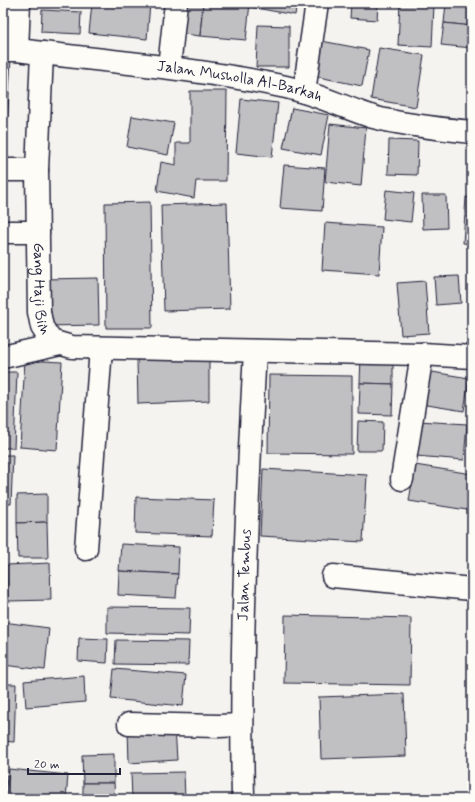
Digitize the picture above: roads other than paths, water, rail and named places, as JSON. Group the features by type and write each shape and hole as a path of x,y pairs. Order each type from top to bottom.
{"street":[{"path":"10,50 19,3"},
{"path":"169,67 176,3"},
{"path":"304,92 317,3"},
{"name":"Jalan Musholla Al-Barkah","path":"10,50 169,67 282,86 304,92 374,117 407,124 472,132"},
{"name":"Gang Haji Biih","path":"42,54 37,170 39,312 42,327 51,341 72,347 472,356"},
{"path":"3,170 37,170"},
{"path":"3,232 38,232"},
{"path":"3,357 60,344"},
{"path":"86,549 101,348"},
{"name":"Jalan Tembus","path":"243,799 242,725 249,458 255,351"},
{"path":"402,479 422,354"},
{"path":"333,576 472,589"},
{"path":"129,724 219,726 242,725"}]}
